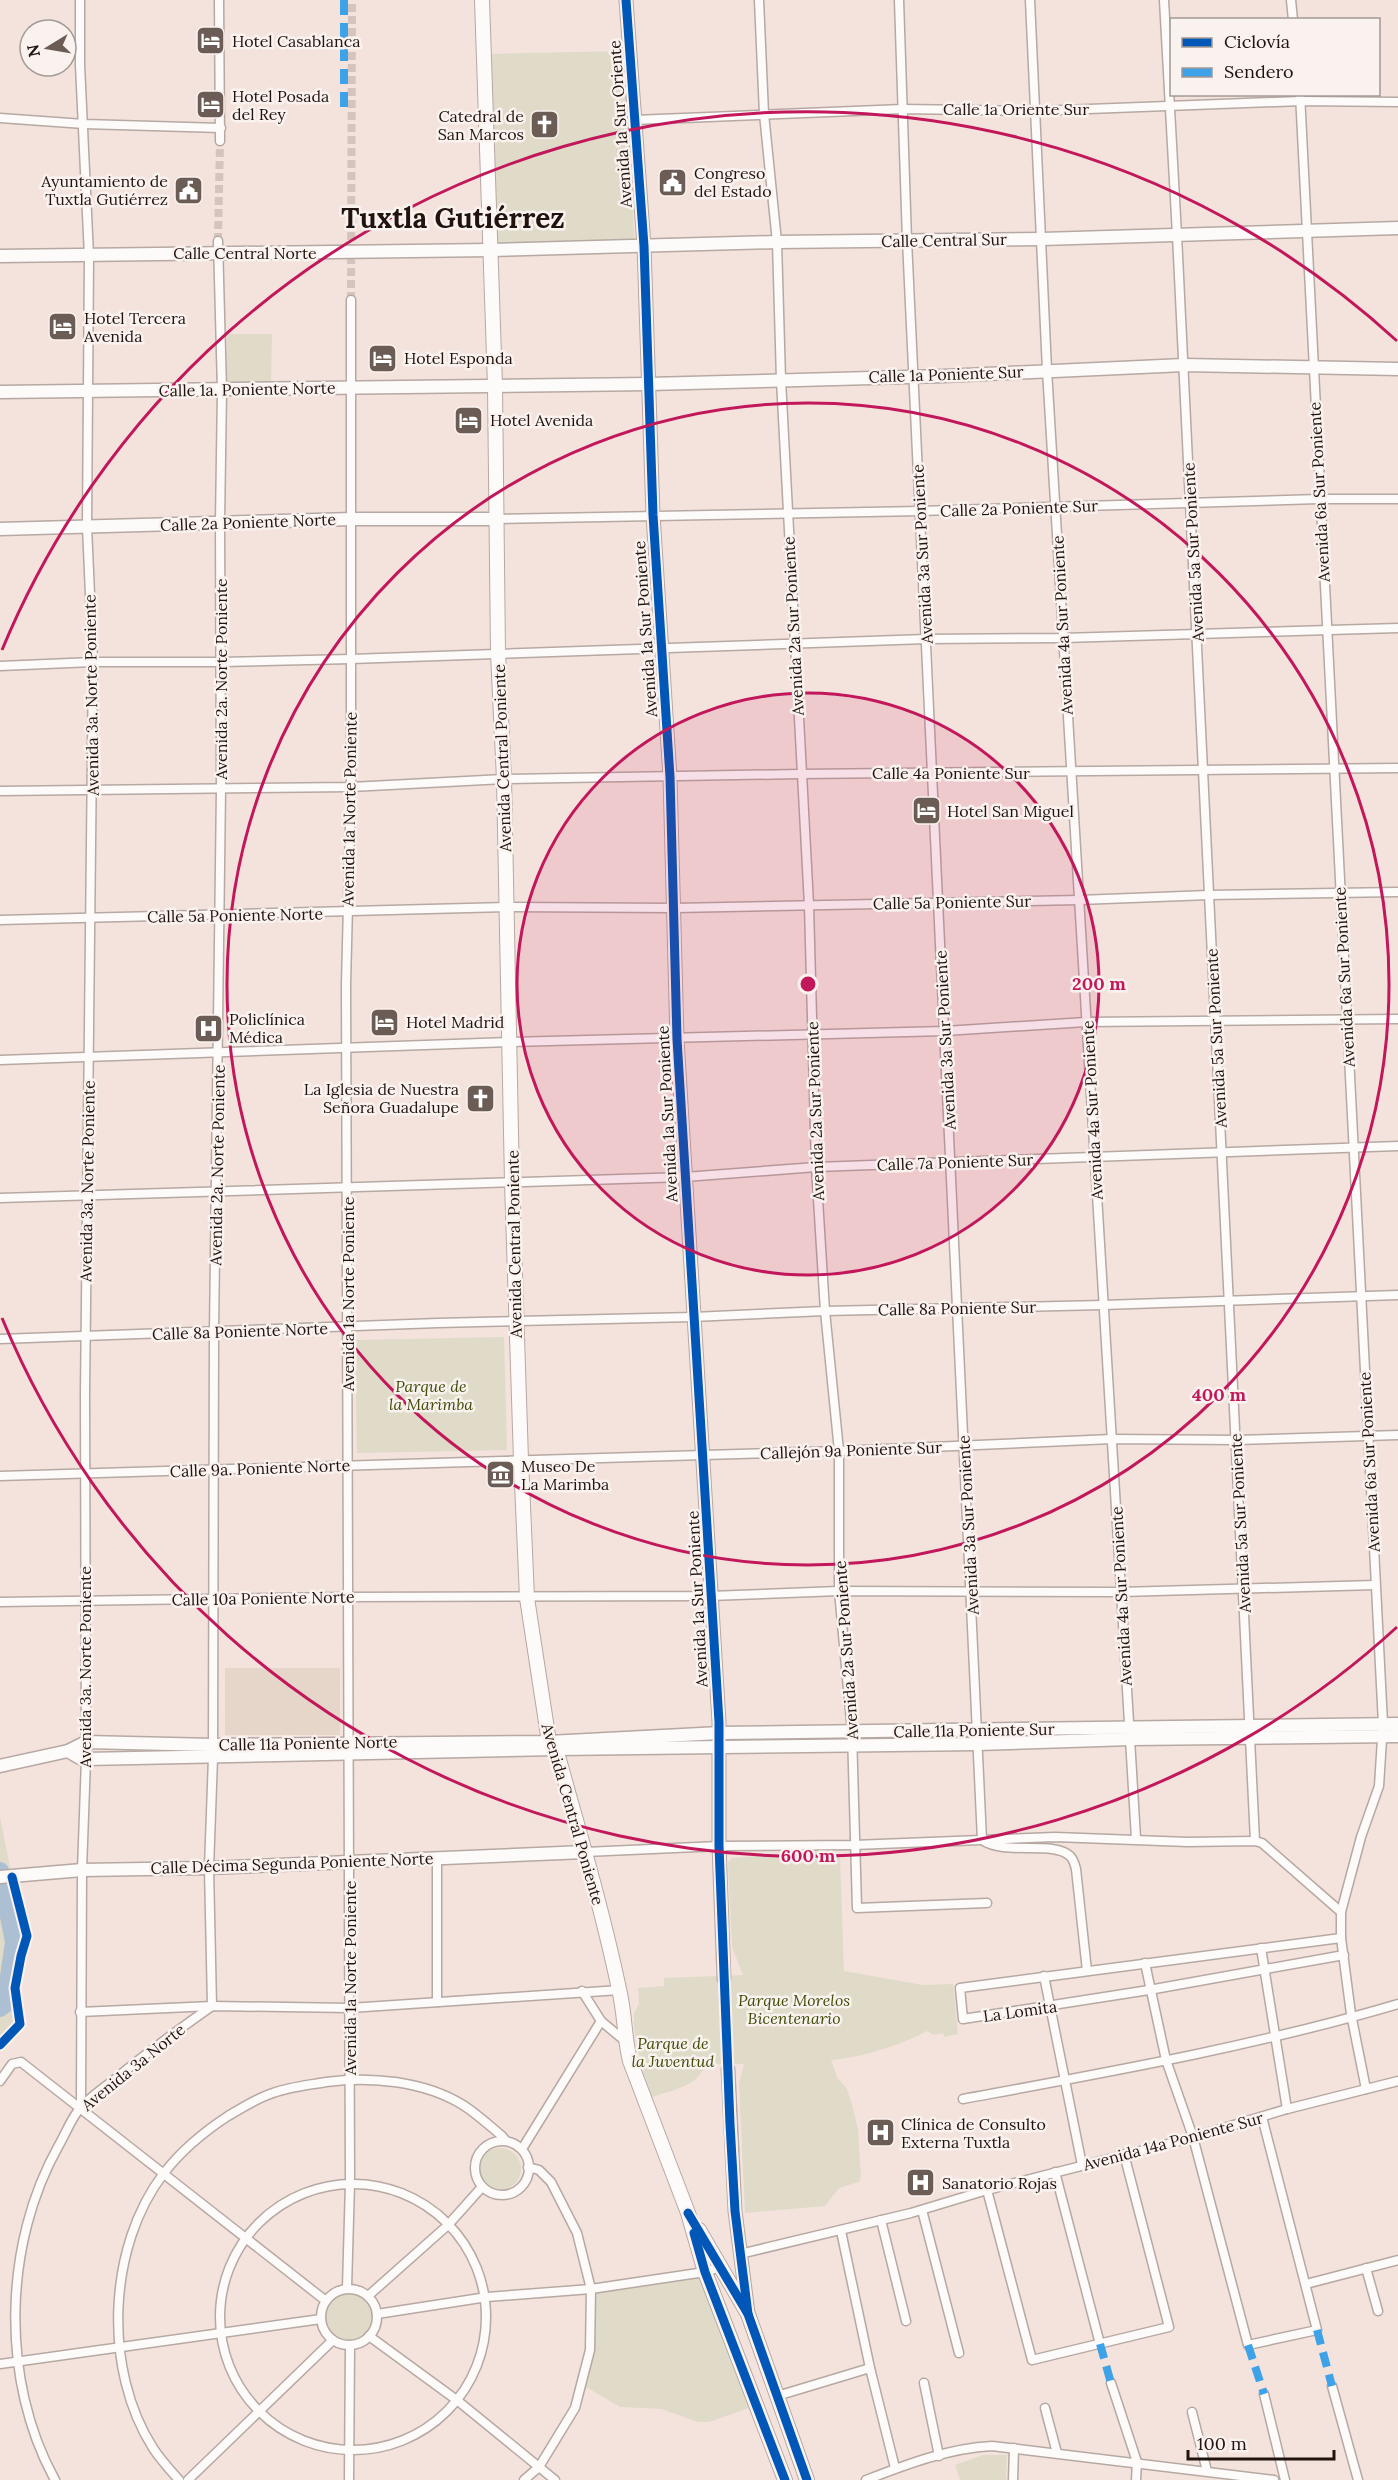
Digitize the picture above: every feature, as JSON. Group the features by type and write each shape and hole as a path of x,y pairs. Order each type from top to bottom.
{"main road":[{"name":"Avenida Central Poniente","path":"482,0 495,386 495,519 504,779 512,1182 527,1598 552,1745 585,1852 620,1990 625,2041 636,2080 688,2212"},
{"name":"Avenida 1a Sur Oriente","path":"626,0 644,246"},
{"name":"Calle Central Sur","path":"490,250 1398,228"},
{"name":"Calle Central Norte","path":"0,256 89,256 217,246 490,250"},
{"name":"Avenida 1a Sur Poniente","path":"644,246 653,515 670,777 677,1039 720,1733 719,1846 724,1979"},
{"name":"Calle 1a Poniente Sur","path":"495,386 914,376 1184,365 1398,369"},
{"name":"Calle 1a. Poniente Norte","path":"0,392 495,386"},
{"name":"Calle 2a Poniente Norte","path":"0,529 352,519 495,519"},
{"name":"Calle 11a Poniente Sur","path":"636,1743 720,1733 852,1738 978,1738 1129,1733 1383,1730 1398,1724"},
{"name":"Calle 11a Poniente Sur","path":"1383,1730 1398,1736"},
{"name":"Calle 11a Poniente Sur","path":"552,1745 636,1743 720,1747 852,1738"},
{"name":"Calle 11a Poniente Norte","path":"0,1767 68,1751 86,1742 213,1751"},
{"name":"Calle 11a Poniente Norte","path":"86,1759 213,1751 552,1745"},
{"path":"68,1751 86,1759"},
{"name":"Calle Décima Segunda Poniente Norte","path":"4,1877 82,1870 209,1868 585,1852"},
{"path":"728,2069 740,2254 748,2314"},
{"path":"688,2212 748,2314 807,2480"},
{"path":"688,2212 705,2272 785,2480"}],"street":[{"name":"Avenida 3a. Norte Poniente","path":"80,0 80,65 89,256 87,527 93,662 85,1473 86,1759 82,1870 81,2107"},
{"path":"219,0 220,141"},
{"name":"Avenida 2a Sur Poniente","path":"759,0 764,114 777,242 787,513 809,905 816,1167 825,1311 839,1451 839,1591 852,1738 856,1908 987,1903"},
{"name":"Avenida 3a Sur Poniente","path":"899,0 920,511 982,1840"},
{"name":"Avenida 4a Sur Poniente","path":"1030,0 1047,370 1136,1838"},
{"name":"Avenida 5a Sur Poniente","path":"1164,0 1184,365 1255,1841"},
{"path":"1291,0 1293,18"},
{"name":"Calle 1a Oriente Sur","path":"634,120 903,109 1036,111 1170,107 1300,98 1398,102"},
{"name":"Avenida 6a Sur Poniente","path":"1300,98 1383,1730 1379,1786 1361,1837 1341,1912 1341,1938 1352,2018 1366,2089"},
{"path":"0,118 84,124 220,128"},
{"name":"Avenida 2a. Norte Poniente","path":"212,2006 209,1868 213,1751 214,1332 222,663 220,522 222,390 217,246"},
{"name":"Avenida 1a Norte Poniente","path":"347,2288 351,2184 346,1048 351,787 351,300"},
{"name":"Calle 2a Poniente Sur","path":"495,519 1398,499"},
{"path":"0,666 93,662 222,663 926,639 1063,638 1398,628"},
{"name":"Calle 4a Poniente Sur","path":"0,791 351,787 504,779 800,774 1398,768"},
{"name":"Calle 5a Poniente Sur","path":"507,907 675,908 1398,892"},
{"name":"Calle 5a Poniente Norte","path":"0,920 348,913 507,907"},
{"path":"0,1060 510,1042 813,1036 1086,1022 1398,1019"},
{"name":"Calle 7a Poniente Sur","path":"0,1198 685,1177 816,1167 1398,1146"},
{"name":"Calle 8a Poniente Sur","path":"516,1322 1398,1295"},
{"name":"Calle 8a Poniente Norte","path":"0,1339 516,1322"},
{"name":"Callejón 9a Poniente Sur","path":"521,1460 839,1451 1112,1439 1236,1440 1398,1435"},
{"name":"Calle 9a. Poniente Norte","path":"0,1476 521,1460"},
{"name":"Calle 10a Poniente Norte","path":"0,1602 347,1597 710,1596 839,1591 1121,1592 1375,1585"},
{"path":"585,1852 1055,1837 1136,1838 1188,1842 1255,1841 1262,1843 1341,1912"},
{"path":"982,1840 995,1846 1060,1851 1070,1857 1076,1869 1087,1971"},
{"path":"437,1858 437,2002"},
{"name":"La Lomita","path":"1341,1938 960,1988 963,2019 1049,2007 1344,1955"},
{"path":"1261,1948 1287,2109"},
{"path":"1145,1963 1149,1990 1166,2060 1193,2137 1248,2345 1317,2330 1262,2117"},
{"path":"1044,1976 1063,2080 1082,2165"},
{"path":"80,2012 212,2006 350,2008 620,1990"},
{"path":"582,1991 601,2021 625,2041"},
{"path":"963,2099 1166,2060 1352,2018 1398,2004"},
{"name":"Avenida 3a Norte","path":"55,2480 39,2449 26,2409 16,2362 15,2297 20,2251 27,2221 51,2160 81,2107 144,2055 212,2006"},
{"path":"522,2150 601,2021"},
{"path":"0,2081 16,2062 21,2062 326,2301"},
{"path":"179,2480 153,2448 134,2409 118,2348 120,2285 133,2229 163,2174 188,2147 243,2107 273,2093 350,2079 405,2084 436,2093 462,2105 506,2141"},
{"name":"Avenida 14a Poniente Sur","path":"740,2254 922,2210 987,2190 1398,2081"},
{"path":"506,2141 514,2143 522,2150 528,2167 527,2176 516,2191 499,2195 482,2187 475,2171 479,2153 494,2142 506,2141"},
{"path":"987,2190 1032,2360 1169,2327 1124,2154"},
{"path":"524,2480 539,2467 575,2408 590,2350 591,2289 577,2233 551,2182 539,2170 528,2167"},
{"path":"1055,2172 1100,2344"},
{"path":"351,2184 382,2186 417,2201 448,2225 472,2256 487,2297 488,2333 480,2368 458,2401 433,2423 406,2437 378,2446 349,2450 314,2446 258,2414 239,2390 230,2372 221,2332 221,2299 231,2260 247,2238 278,2207 297,2196 312,2191 351,2184"},
{"path":"368,2296 448,2225 482,2187"},
{"path":"922,2210 959,2354"},
{"path":"881,2220 906,2321"},
{"path":"841,2231 870,2368 895,2468"},
{"path":"1306,2284 1398,2260"},
{"path":"377,2314 487,2297 591,2289 705,2272 721,2267"},
{"path":"1366,2268 1378,2311"},
{"path":"347,2288 362,2291 368,2296 377,2314 374,2330 369,2336 350,2345 333,2340 326,2332 321,2319 326,2301 331,2295 347,2288"},
{"path":"0,2364 321,2319"},
{"path":"369,2336 458,2401 555,2480"},
{"path":"188,2480 333,2340"},
{"path":"349,2480 350,2345"},
{"path":"777,2397 870,2368"},
{"path":"1111,2382 1137,2462 1136,2480"},
{"path":"924,2383 939,2456"},
{"path":"1332,2386 1358,2480"},
{"path":"1264,2394 1286,2480"},
{"path":"1046,2408 1057,2453"},
{"path":"1192,2412 1208,2471"},
{"path":"866,2480 895,2468 971,2447 1014,2448 1274,2480"},
{"path":"1013,2480 1014,2448"}],"shaded area":[{"path":"225,1668 340,1668 340,1735 225,1735"}],"green space":[{"path":"623,51 635,246 493,249 488,54"},
{"path":"227,334 272,334 271,386 226,385"},
{"name":"Parque de la Marimba","path":"504,1337 507,1450 357,1453 355,1340"},
{"path":"0,1817 27,1936 15,1988 20,2024 0,2045"},
{"name":"Parque Morelos Bicentenario","path":"831,1850 840,1856 844,1971 923,1985 953,1984 958,2034 944,2037 943,2033 934,2035 927,2031 880,2050 855,2057 831,2060 837,2077 847,2089 858,2129 861,2178 859,2182 839,2188 825,2206 745,2213 739,2083 744,2064 706,2064 697,2078 690,2083 652,2097 641,2065 634,2028 634,2013 639,2004 638,1988 664,1986 664,1978 743,1975 732,1947 728,1863 732,1858"},
{"path":"500,2148 515,2154 521,2169 515,2184 500,2190 485,2184 479,2169 485,2154"},
{"path":"705,2272 757,2405 709,2422 698,2422 661,2409 620,2407 581,2384 591,2289"},
{"path":"354,2294 366,2300 371,2308 371,2326 366,2334 358,2339 344,2340 332,2334 327,2326 326,2312 332,2300 340,2295"},
{"path":"983,2455 1007,2455 1006,2480 960,2480 955,2465"}],"waterway":[{"path":"0,1871 14,1942 5,2004 0,2008"}],"tunnel":[{"path":"351,300 352,0"},
{"path":"218,241 220,141"},
{"path":"724,1979 728,2069"}],"marked path":[{"path":"344,0 344,111"},
{"path":"1317,2330 1332,2386"},
{"path":"1100,2344 1111,2383"},
{"path":"1248,2345 1264,2394"}],"cycle path":[{"path":"626,0 644,246 653,515 670,777 677,1039 719,1722 719,1846 730,2124 735,2211 748,2314"},
{"path":"0,2045 20,2024 15,1988 27,1936 12,1877"},
{"path":"688,2213 748,2314 807,2480"},
{"path":"694,2233 705,2272 785,2480"}],"place":[{"name":"Hotel Casablanca","path":"211,41"},
{"name":"Hotel Posada del Rey","path":"211,105"},
{"name":"Catedral de San Marcos","path":"545,125"},
{"name":"Congreso del Estado","path":"673,182"},
{"name":"Ayuntamiento de Tuxtla Gutiérrez","path":"189,190"},
{"name":"Hotel Tercera Avenida","path":"63,327"},
{"name":"Hotel Esponda","path":"383,358"},
{"name":"Hotel Avenida","path":"469,420"},
{"name":"Hotel San Miguel","path":"926,811"},
{"name":"Hotel Madrid","path":"385,1022"},
{"name":"Policlínica Médica","path":"208,1028"},
{"name":"La Iglesia de Nuestra Señora Guadalupe","path":"480,1098"},
{"name":"Museo De La Marimba","path":"500,1475"},
{"name":"Clínica de Consulto Externa Tuxtla","path":"880,2133"},
{"name":"Sanatorio Rojas","path":"921,2183"}],"district":[{"name":"Tuxtla Gutiérrez","path":"453,218"}],"park label":[{"name":"Parque de la Juventud","path":"673,2052"}]}
